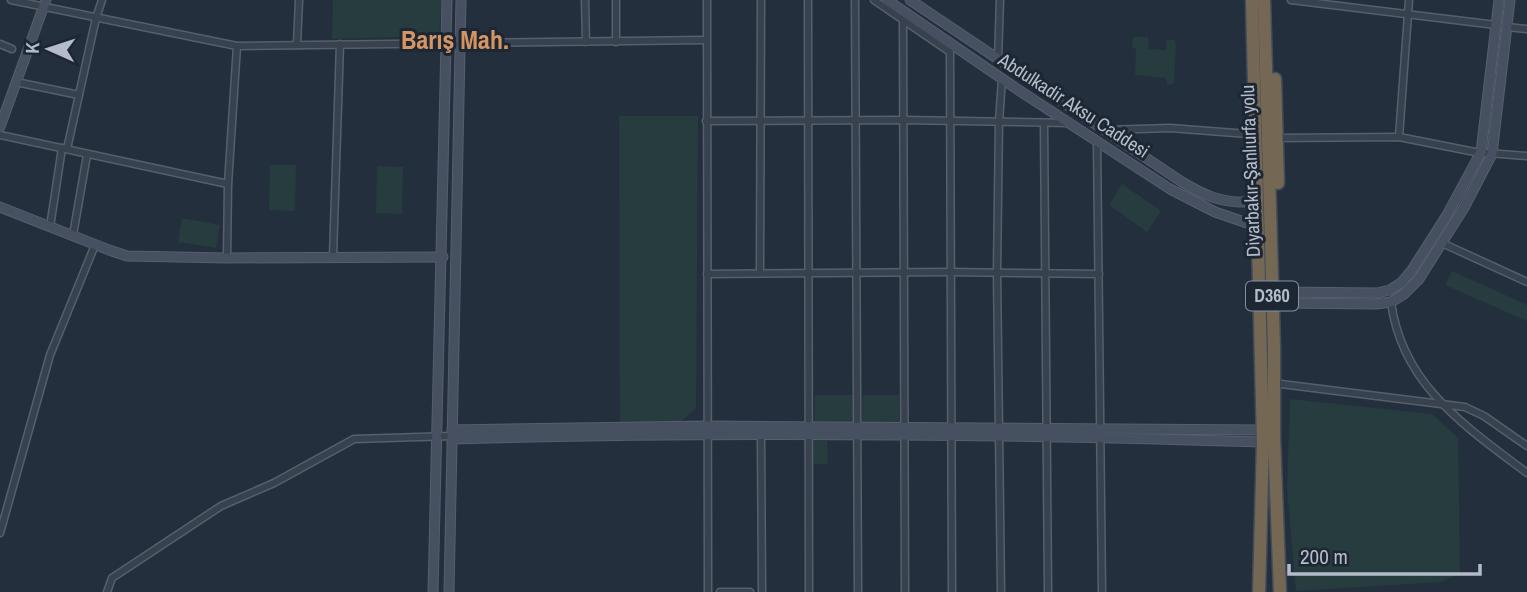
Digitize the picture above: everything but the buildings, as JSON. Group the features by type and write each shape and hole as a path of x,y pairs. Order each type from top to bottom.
{"highway":[{"path":"1244,0 1253,327 1259,350"},
{"name":"Diyarbakır-Şanlıurfa yolu","path":"1252,0 1263,436 1259,592"},
{"name":"Diyarbakır-Şanlıurfa yolu","path":"1264,0 1280,592"},
{"path":"1272,0 1280,297 1279,334 1274,347"}],"main road":[{"path":"433,592 447,0"},
{"path":"449,592 461,0"},
{"name":"Abdulkadir Aksu Caddesi","path":"887,0 904,17 1072,123 1170,189 1196,204 1250,225"},
{"name":"Abdulkadir Aksu Caddesi","path":"911,0 1139,156 1206,197 1233,203 1249,202"},
{"path":"1280,297 1377,293 1390,290 1401,283 1447,215 1481,152 1499,0"},
{"path":"1280,297 1376,304 1391,302 1419,279 1465,206 1492,154 1510,0"},
{"path":"0,127 45,3"},
{"path":"1223,215 1234,213 1236,207 1233,203"},
{"path":"0,207 95,245 137,257 443,257"},
{"path":"452,435 628,434 708,430 1263,436"},
{"path":"708,430 761,435 809,432"}],"street":[{"path":"11,0 45,3 96,18 237,46 706,40"},
{"path":"50,227 64,148 102,0"},
{"path":"297,45 299,0"},
{"path":"586,0 586,42"},
{"path":"616,0 616,42"},
{"path":"707,0 708,592"},
{"path":"760,273 761,0"},
{"path":"808,0 809,592"},
{"path":"855,0 858,592"},
{"path":"874,0 904,17 950,52 952,592"},
{"path":"998,59 1000,0"},
{"path":"1291,0 1496,25"},
{"path":"1399,137 1409,0"},
{"path":"904,17 905,592"},
{"path":"1507,27 1527,29"},
{"path":"0,44 12,49"},
{"path":"333,257 340,44"},
{"path":"227,258 228,184 237,46"},
{"path":"1001,592 998,272 999,122 1002,79"},
{"path":"16,82 79,95"},
{"path":"706,121 807,119 1072,123"},
{"path":"1044,123 1048,592"},
{"path":"1104,130 1170,128 1248,134"},
{"path":"0,135 228,184"},
{"path":"1277,138 1399,137 1492,154 1527,156"},
{"path":"1097,141 1102,592"},
{"path":"73,235 87,155"},
{"path":"1442,243 1527,282"},
{"path":"0,533 50,355 95,245"},
{"path":"707,274 1099,274"},
{"path":"1391,302 1404,353 1417,375 1439,402 1527,473"},
{"path":"1273,383 1465,407 1484,416 1527,446"},
{"path":"107,592 112,578 196,521 221,506 274,483 354,439 452,435"},
{"path":"761,435 762,592"},
{"path":"720,592 750,592"}],"green space":[{"path":"333,0 442,0 439,36 332,39"},
{"path":"1133,37 1148,37 1149,49 1166,50 1167,40 1174,40 1174,83 1168,85 1165,78 1135,75 1136,49 1132,48"},
{"path":"619,116 698,116 696,408 681,422 620,424"},
{"path":"270,165 296,165 295,211 269,210"},
{"path":"377,166 403,167 402,214 376,213"},
{"path":"1122,184 1161,211 1147,232 1109,205"},
{"path":"182,218 220,225 216,248 178,242"},
{"path":"1452,271 1527,305 1527,321 1445,285"},
{"path":"815,395 853,395 853,422 815,421"},
{"path":"863,395 899,395 899,423 862,422"},
{"path":"1290,399 1432,414 1458,438 1460,573 1441,582 1296,591 1287,488"},
{"path":"812,441 827,441 828,464 813,464"}],"district":[{"name":"Barış Mah.","path":"455,40"}]}
